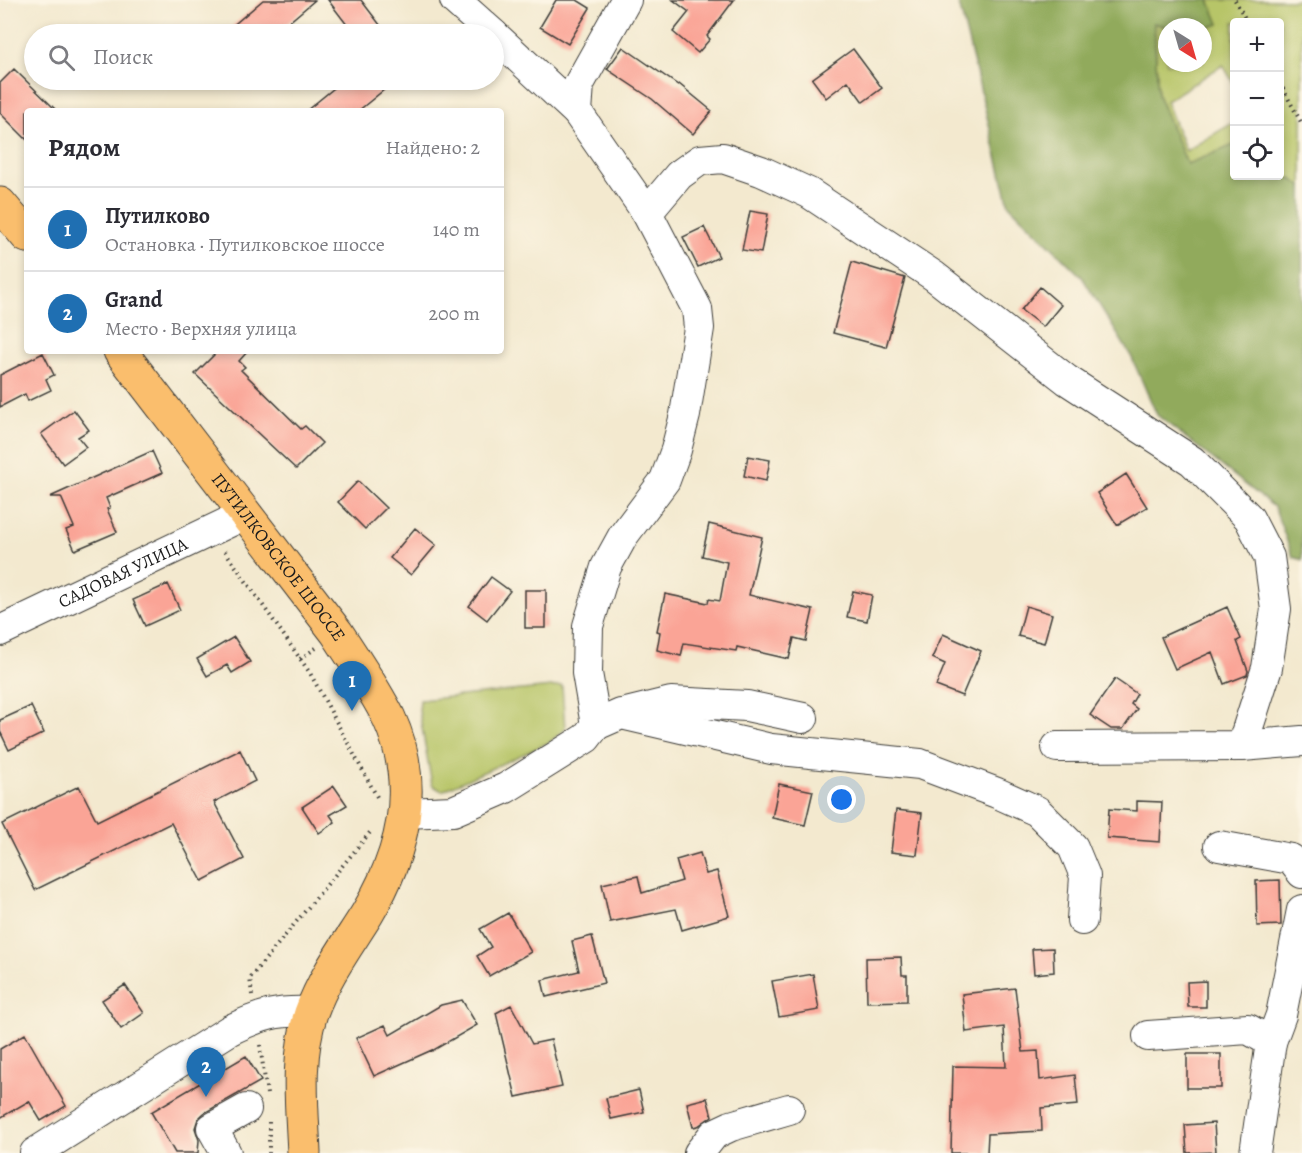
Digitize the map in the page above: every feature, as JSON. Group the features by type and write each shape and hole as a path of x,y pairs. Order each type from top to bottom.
{"main road":[{"path":"0,204 24,232"},
{"name":"ПУТИЛКОВСКОЕ ШОССЕ","path":"122,354 337,633 368,680 389,720 399,751 405,785 389,814 398,848 386,879 368,912 334,965 312,1012 305,1037 301,1072 304,1153"}],"street":[{"path":"455,0 481,24"},
{"path":"577,112 579,84 626,0"},
{"path":"504,45 577,112 647,213 697,309 699,328 685,415 676,450 665,480 623,537 606,567 588,626 587,673 608,719"},
{"path":"647,213 679,175 700,160 723,158 761,171 809,193 934,276 1067,380 1192,461 1249,518 1269,557 1276,609 1267,668 1242,746"},
{"name":"САДОВАЯ УЛИЦА","path":"0,631 246,514"},
{"path":"389,814 453,811 506,788 586,738 608,719 671,702 747,706 803,718"},
{"path":"608,719 771,749 920,764 997,793 1037,811 1073,847 1085,876 1082,920"},
{"path":"1056,747 1242,746 1302,741"},
{"path":"1219,846 1291,859 1302,873"},
{"path":"1255,1153 1271,1042 1281,1015 1302,910"},
{"path":"35,1153 230,1030 256,1017 285,1011 312,1012"},
{"path":"1148,1036 1248,1029 1271,1042"},
{"path":"226,1153 212,1128 246,1108"},
{"path":"699,1153 706,1142 722,1130 789,1109"}],"path":[{"path":"1235,0 1245,18"},
{"path":"1284,90 1302,124"},
{"path":"211,531 310,673 389,814 250,978 253,997"},
{"path":"300,659 324,643"}],"green space":[{"path":"958,0 1209,0 1219,24 1212,26 1212,18 1158,18 1158,24 1154,23 1158,95 1187,164 1230,147 1230,180 1291,178 1302,187 1302,560 1293,557 1274,507 1157,415 1131,356 1082,277 1009,205"},
{"path":"1209,0 1302,0 1302,187 1291,178 1284,178 1284,18 1230,18 1230,77 1223,65 1212,72 1212,26 1219,24"},
{"path":"1154,23 1158,24 1158,72 1212,72 1166,101 1186,151 1230,124 1230,147 1187,165 1158,95"},
{"path":"562,686 565,729 550,742 442,791 432,785 419,711 420,700"}],"building":[{"path":"263,0 315,0 287,24 235,24"},
{"path":"328,0 361,0 379,24 346,24"},
{"path":"556,0 577,0 590,8 568,44 540,27"},
{"path":"673,0 734,0 707,36 710,39 698,53 673,32 689,12"},
{"path":"623,47 679,84 712,111 693,134 652,99 607,69"},
{"path":"853,49 882,88 863,102 848,81 826,98 812,79"},
{"path":"14,69 24,79 24,90 36,90 54,108 24,108 24,137 0,113 0,83"},
{"path":"332,90 384,90 362,108 310,108"},
{"path":"750,211 768,214 761,253 742,250"},
{"path":"704,227 719,257 698,267 683,237"},
{"path":"852,262 905,278 886,347 833,333"},
{"path":"1040,287 1061,305 1043,327 1021,310"},
{"path":"44,354 54,375 46,379 51,390 28,401 25,394 0,407 0,375"},
{"path":"215,354 245,354 239,361 245,367 241,370 301,429 305,426 322,443 296,469 195,374"},
{"path":"74,410 89,430 78,437 86,447 63,464 41,434"},
{"path":"152,451 162,473 106,498 110,508 107,509 117,532 75,550 66,530 74,527 61,497 50,497"},
{"path":"748,456 770,460 766,481 744,476"},
{"path":"1126,474 1147,507 1117,525 1097,493"},
{"path":"358,481 386,508 365,529 338,502"},
{"path":"709,524 762,537 749,595 813,610 806,641 794,638 789,659 737,647 736,651 684,643 681,656 657,650 660,632 657,631 665,594 708,603 709,599 720,601 727,562 702,556"},
{"path":"415,528 436,545 411,575 390,558"},
{"path":"491,577 510,591 487,620 469,606"},
{"path":"168,584 180,610 145,626 133,600"},
{"path":"525,590 546,590 546,628 525,628"},
{"path":"853,591 872,595 867,621 847,617"},
{"path":"1026,606 1052,614 1044,643 1018,636"},
{"path":"1227,607 1241,639 1237,641 1248,671 1247,675 1224,684 1212,652 1175,669 1161,637"},
{"path":"943,634 981,651 962,696 936,686 945,664 932,658"},
{"path":"234,637 250,662 232,673 227,665 207,676 197,659"},
{"path":"1115,679 1137,694 1131,704 1137,709 1123,729 1111,729 1090,715"},
{"path":"31,706 44,733 9,750 0,731 0,720"},
{"path":"240,750 255,781 214,802 244,859 202,881 171,823 35,890 2,824 79,786 97,821"},
{"path":"779,784 813,791 805,825 772,818"},
{"path":"334,786 347,805 330,815 335,822 319,833 302,807"},
{"path":"1137,801 1162,802 1160,842 1107,838 1109,809 1137,811"},
{"path":"896,810 922,813 917,855 891,852"},
{"path":"700,853 706,874 717,871 729,916 682,930 676,909 610,922 602,884 638,876 642,893 682,881 676,860"},
{"path":"1280,880 1281,925 1257,926 1256,881"},
{"path":"508,913 531,952 489,976 477,956 491,947 480,929"},
{"path":"592,936 604,983 546,997 542,980 579,971 572,941"},
{"path":"1053,948 1054,972 1034,974 1032,949"},
{"path":"901,957 902,975 907,975 907,1001 867,1002 866,958"},
{"path":"813,974 819,1010 779,1017 772,981"},
{"path":"1206,981 1206,1007 1188,1007 1187,982"},
{"path":"125,985 144,1013 121,1029 102,1000"},
{"path":"1015,988 1023,1052 1038,1051 1040,1080 1075,1075 1078,1105 1041,1108 1042,1131 988,1134 987,1153 951,1153 953,1066 1006,1067 1004,1027 966,1032 962,994"},
{"path":"462,1000 477,1025 432,1051 374,1076 356,1038 385,1025 390,1035 441,1005"},
{"path":"511,1005 532,1044 551,1040 562,1087 516,1097 496,1013"},
{"path":"25,1034 66,1106 41,1121 29,1101 0,1118 0,1049"},
{"path":"1187,1054 1221,1054 1221,1088 1187,1088"},
{"path":"246,1056 261,1081 204,1113 198,1119 195,1128 199,1140 198,1153 175,1153 151,1112"},
{"path":"639,1090 644,1112 611,1119 606,1098"},
{"path":"707,1098 712,1116 693,1127 687,1103"},
{"path":"1214,1123 1216,1152 1187,1153 1185,1125"}],"place":[{"name":"Путилково","path":"352,711"},
{"name":"Grand","path":"206,1097"}]}
